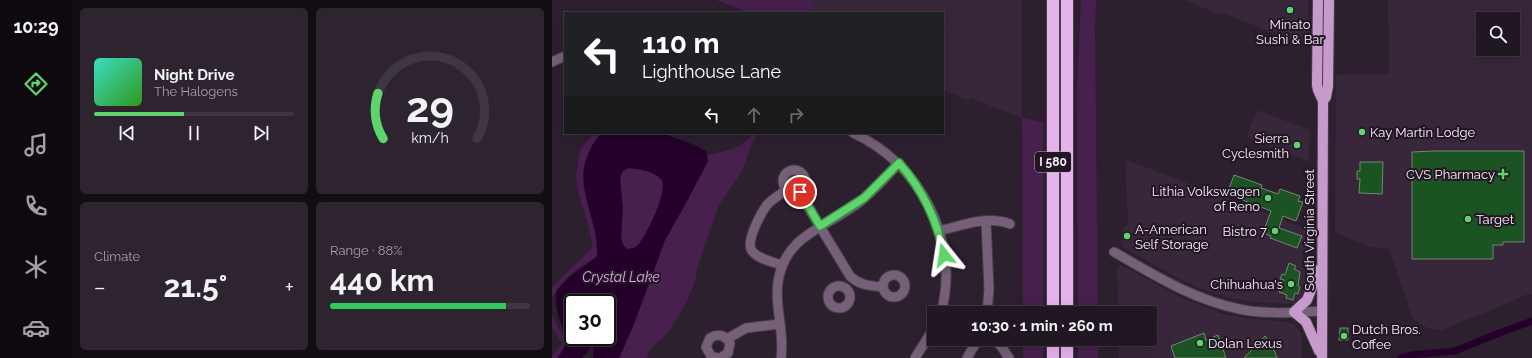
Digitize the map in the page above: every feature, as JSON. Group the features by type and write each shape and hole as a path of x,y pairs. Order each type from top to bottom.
{"highway":[{"path":"1067,6 1074,3 1075,0"},
{"name":"I 580","path":"1052,4 1053,306"},
{"name":"I 580","path":"1067,6 1067,306"},
{"path":"1053,346 1054,358"},
{"path":"1067,346 1067,358"}],"main road":[{"name":"South Virginia Street","path":"1318,0 1317,85 1323,101 1322,358"},
{"name":"South Virginia Street","path":"1323,101 1326,97 1328,86 1329,0"},
{"path":"1322,264 1307,300 1294,312 1303,318 1309,327 1322,358"}],"street":[{"path":"552,62 564,56"},
{"path":"855,134 874,144 899,163 910,176 926,200 942,244 946,268 945,293 942,306"},
{"path":"781,358 782,336 777,284 782,266 791,250 798,242 820,226 864,198 899,163"},
{"path":"797,170 804,176 806,180 803,189 800,192 791,193 786,190 782,183 785,174 788,171 797,170"},
{"path":"782,266 755,254 750,248 750,244 752,234 767,205 786,190"},
{"path":"800,192 853,280 865,285 883,287"},
{"path":"938,231 996,220 1010,224"},
{"path":"986,221 989,289 988,306"},
{"path":"1114,252 1170,284 1204,300 1240,309 1258,311 1322,311"},
{"path":"846,288 853,280"},
{"path":"728,339 746,328 780,324"},
{"path":"714,335 724,336 728,339 730,348 728,353 719,358 711,356 708,352 707,342 714,335"},
{"path":"915,358 927,339"},
{"path":"967,358 974,346"},
{"path":"1001,346 1009,358"}],"shaded area":[{"path":"716,0 815,0 810,12 748,12"},
{"path":"815,0 1022,0 1022,118 971,98 969,101 944,90 944,12 810,12"},
{"path":"1081,0 1096,0 1098,306 1078,306 1077,90"},
{"path":"1184,0 1308,0 1308,46 1222,13 1221,15"},
{"path":"1388,0 1532,0 1532,294 1525,295 1490,311 1441,330 1430,329 1413,319 1389,249 1370,247 1335,232 1336,75 1389,74"},
{"path":"1257,110 1310,130 1309,162 1246,137"},
{"path":"1022,118 1043,122 1043,306 1023,306"},
{"path":"594,134 602,134 599,136 585,193 596,238 597,256 574,271 552,298 552,287 591,249 592,241 579,196 576,177 580,149"},
{"path":"752,134 757,134 751,146 742,171 719,205 697,268 695,282 686,303 672,327 664,337 650,349 647,358 619,358 634,324 665,240 701,175 708,161 708,155 738,146"},
{"path":"1125,161 1130,161 1309,230 1307,233 1307,250 1303,254 1302,266 1307,274 1305,295 1300,302 1291,304 1251,302 1228,298 1199,288 1174,276 1123,247 1122,230 1128,223"},
{"path":"629,168 642,170 658,177 663,186 663,194 656,212 638,245 627,249 623,245 621,237 620,177 623,171"},
{"path":"1121,265 1186,300 1215,310 1216,312 1243,318 1288,322 1297,326 1302,336 1302,358 1119,358 1119,346 1157,346 1157,306 1118,306 1117,266"},
{"path":"552,315 564,337 565,346 558,358 552,358 552,356 562,343 552,328"},
{"path":"1023,346 1043,346 1043,358 1023,358"},
{"path":"1078,346 1098,346 1098,358 1078,358"}],"water":[{"name":"Crystal Lake","path":"602,134 665,134 706,151 708,161 665,240 634,324 619,358 593,358 594,346 616,346 616,294 564,294 564,332 556,305 557,290 562,284 597,256 596,237 585,193 583,172 585,161 595,140","holes":["629,168 654,174 661,179 663,184 660,202 642,240 637,246 627,249 623,245 621,237 623,210 620,177 623,171"]},
{"name":"Crystal Lake","path":"565,346 590,346 589,350 582,358 558,358"}],"building":[{"name":"Target","path":"1524,151 1524,242 1503,242 1503,245 1493,245 1493,259 1412,259 1412,152"},
{"path":"1360,162 1383,162 1382,194 1359,193 1360,179 1357,179 1357,171 1360,171"},
{"name":"Lithia Volkswagen of Reno","path":"1234,175 1262,185 1261,188 1278,194 1280,189 1300,196 1298,201 1303,202 1296,221 1283,216 1279,228 1302,236 1297,248 1270,238 1271,236 1263,233 1271,211 1227,194"},
{"name":"Chihuahua's","path":"1289,263 1296,266 1294,269 1300,272 1298,286 1300,287 1298,294 1295,293 1293,300 1286,298 1287,295 1279,292 1284,280 1280,279 1282,274 1285,275"},
{"name":"Dutch Bros. Coffee","path":"1340,328 1348,328 1348,340 1339,340"},
{"name":"Dolan Lexus","path":"1204,333 1206,340 1218,335 1226,358 1175,358 1171,346"},
{"name":"Dolan Lexus","path":"1265,336 1273,347 1277,358 1244,358"}],"waterway":[{"path":"1401,358 1411,355 1455,351 1532,321"}],"place":[{"name":"Minato Sushi & Bar","path":"1290,10"},
{"name":"Kay Martin Lodge","path":"1362,132"},
{"name":"Sierra Cyclesmith","path":"1297,145"},
{"name":"CVS Pharmacy","path":"1503,174"},
{"name":"Lithia Volkswagen of Reno","path":"1268,198"},
{"name":"Target","path":"1468,219"},
{"name":"Bistro 7","path":"1275,231"},
{"name":"A-American Self Storage","path":"1127,236"},
{"name":"Chihuahua's","path":"1291,284"},
{"name":"Dutch Bros. Coffee","path":"1344,336"},
{"name":"Dolan Lexus","path":"1200,343"}],"route":[{"path":"800,192 820,226 864,198 899,163 919,187 932,211 944,255"}]}
